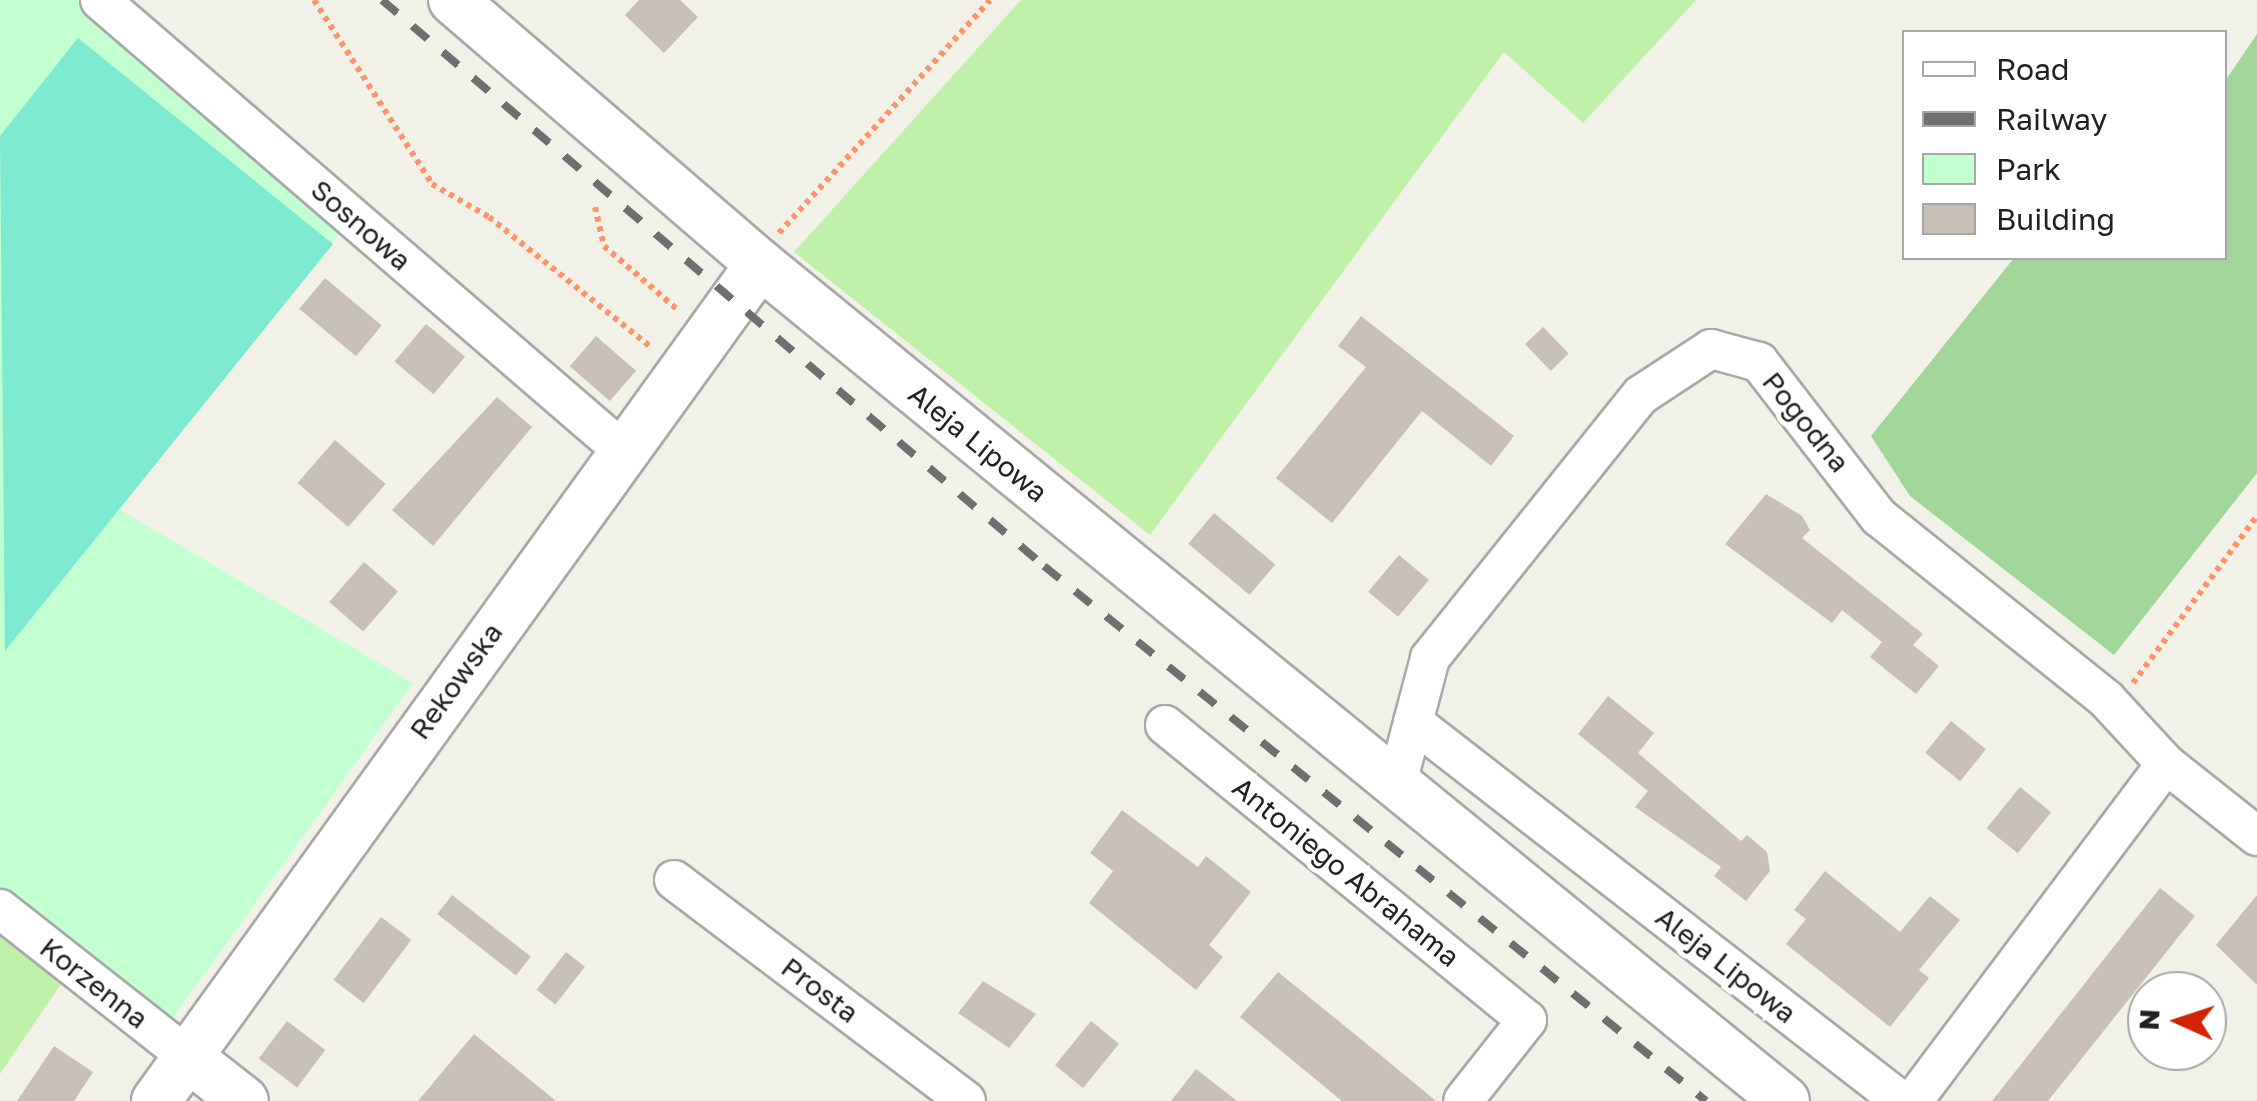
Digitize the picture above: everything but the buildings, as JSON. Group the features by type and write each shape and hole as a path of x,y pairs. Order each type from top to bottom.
{"street":[{"name":"Sosnowa","path":"100,0 622,450"},
{"name":"Aleja Lipowa","path":"453,0 760,264 1786,1101"},
{"name":"Rekowska","path":"156,1101 622,450 760,264"},
{"name":"Pogodna","path":"1396,786 1430,658 1642,396 1711,349 1759,362 1879,517 2115,708 2166,764 2257,836"},
{"name":"Aleja Lipowa","path":"1412,722 1901,1101"},
{"name":"Antoniego Abrahama","path":"1165,725 1527,1020 1463,1101"},
{"path":"1913,1101 2166,764"},
{"path":"1513,875 1551,829"},
{"name":"Prosta","path":"674,880 966,1101"},
{"name":"Korzenna","path":"0,908 188,1057"},
{"path":"188,1057 244,1101"}],"path":[{"path":"314,0 432,184 489,217 682,370"},
{"path":"760,264 790,214 990,0"},
{"path":"595,208 604,246 692,322"},
{"path":"2115,708 2257,516"}],"green space":[{"path":"0,0 89,0 344,228 119,509 413,683 168,1025 0,889"},
{"path":"1021,0 1696,0 1583,123 1504,52 1150,535 794,252"},
{"path":"2257,34 2257,473 2114,655 1910,496 1871,436 2012,260 2227,260 2227,78"},
{"path":"78,38 333,244 5,651 0,136"},
{"path":"0,931 63,981 0,1074"}],"railway":[{"path":"382,0 1044,566 1706,1101"}]}
